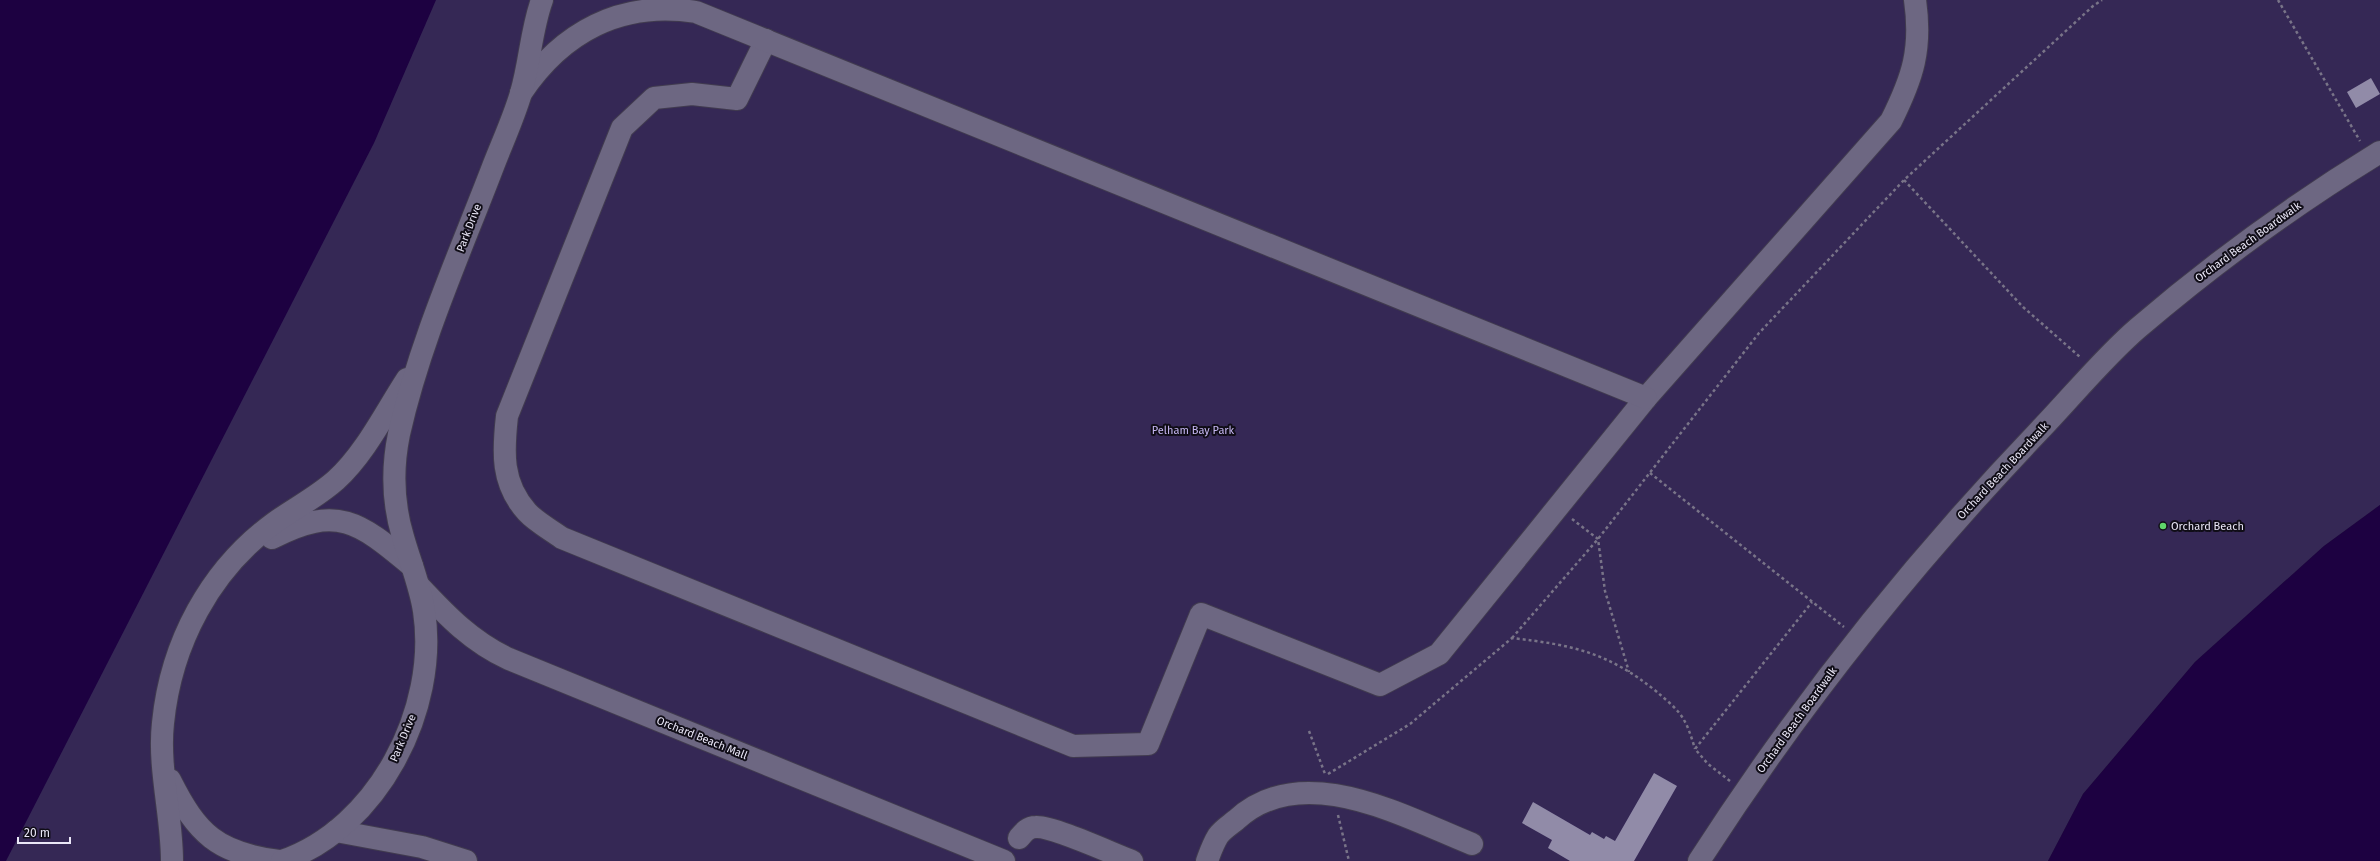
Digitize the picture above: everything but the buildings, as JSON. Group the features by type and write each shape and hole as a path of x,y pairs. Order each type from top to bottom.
{"street":[{"name":"Park Drive","path":"164,766 182,804 207,835 239,853 280,861 312,848 336,831 375,792 396,757 412,721 422,684 425,662 426,628 419,586 397,510 394,470 399,434 418,362 521,93 542,0"},
{"path":"766,40 737,99 692,94 654,98 622,128 507,416 503,451 510,486 527,512 562,538 1072,746 1148,744 1201,614 1380,685 1439,654 1646,398 1891,121 1905,94 1917,57 1918,21 1915,0"},
{"name":"Park Drive","path":"521,93 536,70 550,55 585,28 602,19 620,12 637,9 670,8 696,12 1646,398"},
{"name":"Orchard Beach Boardwalk","path":"1699,861 1796,718 1858,638 1992,481 2096,371 2136,330 2228,254 2375,156"},
{"name":"Park Drive","path":"172,861 164,766 163,724 166,699 179,652 188,628 210,588 225,568 273,524 321,492 345,470 361,450 418,362"},
{"name":"Park Drive","path":"241,554 310,521 336,520 364,528 412,566"},
{"name":"Orchard Beach Mall","path":"419,586 462,631 478,643 504,657 1004,861"},
{"path":"1207,861 1218,835 1244,812 1258,803 1277,796 1307,792 1333,794 1375,806 1472,844"},
{"path":"1019,838 1028,828 1038,826 1058,832 1132,861"},
{"path":"336,831 422,847 466,861"}],"path":[{"path":"1326,776 1410,724 1512,638 1598,539 1759,333 1904,180 2093,6 2102,0"},
{"path":"2278,0 2375,156"},
{"path":"1904,180 2023,307 2096,371"},
{"path":"1650,473 1858,638"},
{"path":"1568,516 1598,539 1605,591 1629,672"},
{"path":"1695,748 1812,602"},
{"path":"1512,638 1561,644 1588,651 1645,682 1681,714 1695,748 1708,764 1743,794"}],"green space":[{"name":"Pelham Bay Park","path":"403,0 2380,0 2380,505 2324,546 2195,662 2083,794 2048,861 0,861"}],"shaded area":[{"path":"0,0 436,0 374,143 6,861 0,861"},
{"path":"2380,505 2380,861 2048,861 2083,794 2195,662 2324,546"}],"place":[{"name":"Orchard Beach","path":"2163,526"}]}
